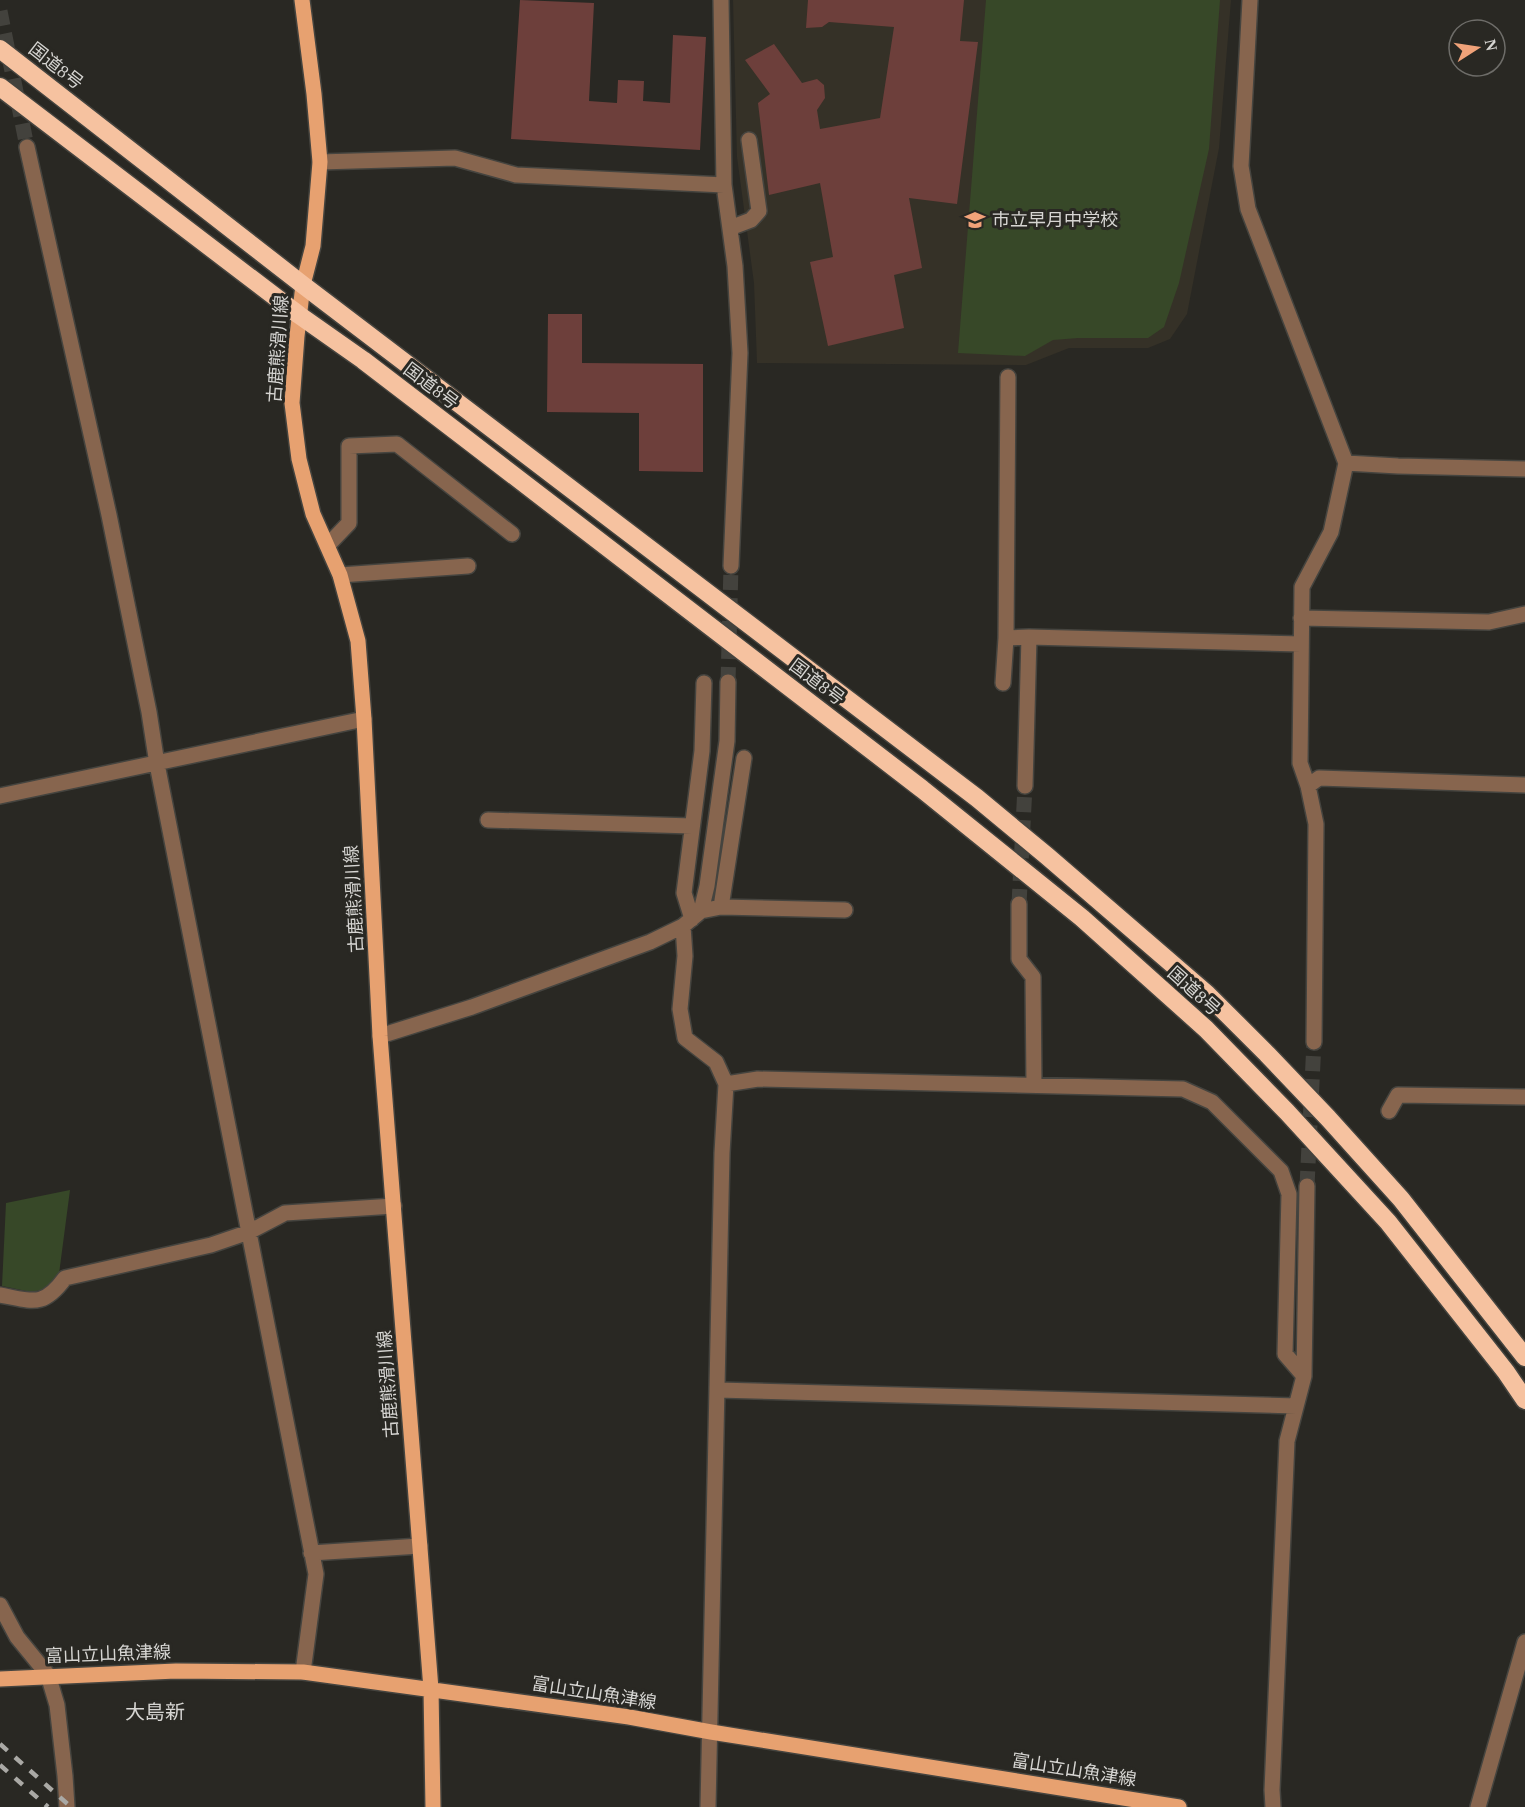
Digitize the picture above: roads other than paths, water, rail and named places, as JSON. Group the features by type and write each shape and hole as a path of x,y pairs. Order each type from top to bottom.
{"highway":[{"name":"国道8号","path":"0,49 303,285 977,798 1047,856 1207,994 1328,1118 1401,1199 1525,1357"},
{"name":"国道8号","path":"0,87 299,315 437,416 904,775 1090,926 1206,1029 1373,1205 1499,1363 1525,1400"}],"main road":[{"name":"古鹿熊滑川線","path":"302,0 320,162 313,246 303,285 299,315 292,403 299,459 313,514 340,575 358,641 380,1036 431,1689 433,1807"},
{"name":"富山立山魚津線","path":"0,1679 227,1670 303,1672 629,1717 1179,1807"}],"street":[{"path":"721,0 724,185 735,266 740,353 731,566"},
{"path":"1250,0 1241,166 1248,209 1346,463 1331,532 1302,587 1300,763 1308,786 1316,824 1314,1041"},
{"path":"730,228 751,220 759,211 749,140"},
{"path":"27,147 109,515 149,712 157,764 316,1574 303,1672"},
{"path":"320,162 455,158 516,175 724,185"},
{"path":"1003,683 1006,638 1008,377"},
{"path":"328,545 349,523 349,446 397,444 512,534"},
{"path":"1346,463 1525,469"},
{"path":"340,575 468,566"},
{"path":"1301,618 1489,622 1525,614"},
{"path":"1025,786 1029,637"},
{"path":"1006,638 1301,644"},
{"path":"708,1807 722,1153 726,1084 716,1062 685,1038 680,1009 685,956 692,918 707,886 727,741 728,682"},
{"path":"692,918 684,892 702,751 704,683"},
{"path":"0,796 364,719"},
{"path":"721,908 744,758"},
{"path":"1308,786 1319,778 1525,785"},
{"path":"489,820 692,826"},
{"path":"1019,904 1019,959 1033,977 1034,1085"},
{"path":"380,1036 472,1007 650,942 692,918 721,908 845,910"},
{"path":"726,1084 758,1079 1183,1089 1212,1102 1281,1171 1289,1194 1285,1354 1304,1376"},
{"path":"1389,1111 1398,1095 1525,1097"},
{"path":"1273,1807 1287,1441 1304,1376 1307,1186"},
{"path":"0,1295 39,1301 54,1292 65,1278 211,1245 249,1232 285,1213 393,1206"},
{"path":"718,1390 1296,1406"},
{"path":"312,1553 420,1546"},
{"path":"0,1605 16,1637 48,1676 57,1705 67,1807"},
{"path":"1478,1807 1525,1642"}],"tunnel":[{"path":"0,11 27,147"},
{"path":"728,682 731,566"},
{"path":"1019,904 1025,786"},
{"path":"1307,1186 1314,1042"}],"railway":[{"path":"0,1744 71,1807"},
{"path":"0,1765 48,1807"}],"place":[{"name":"市立早月中学校","path":"975,220"}],"district":[{"name":"大島新","path":"155,1712"}]}
